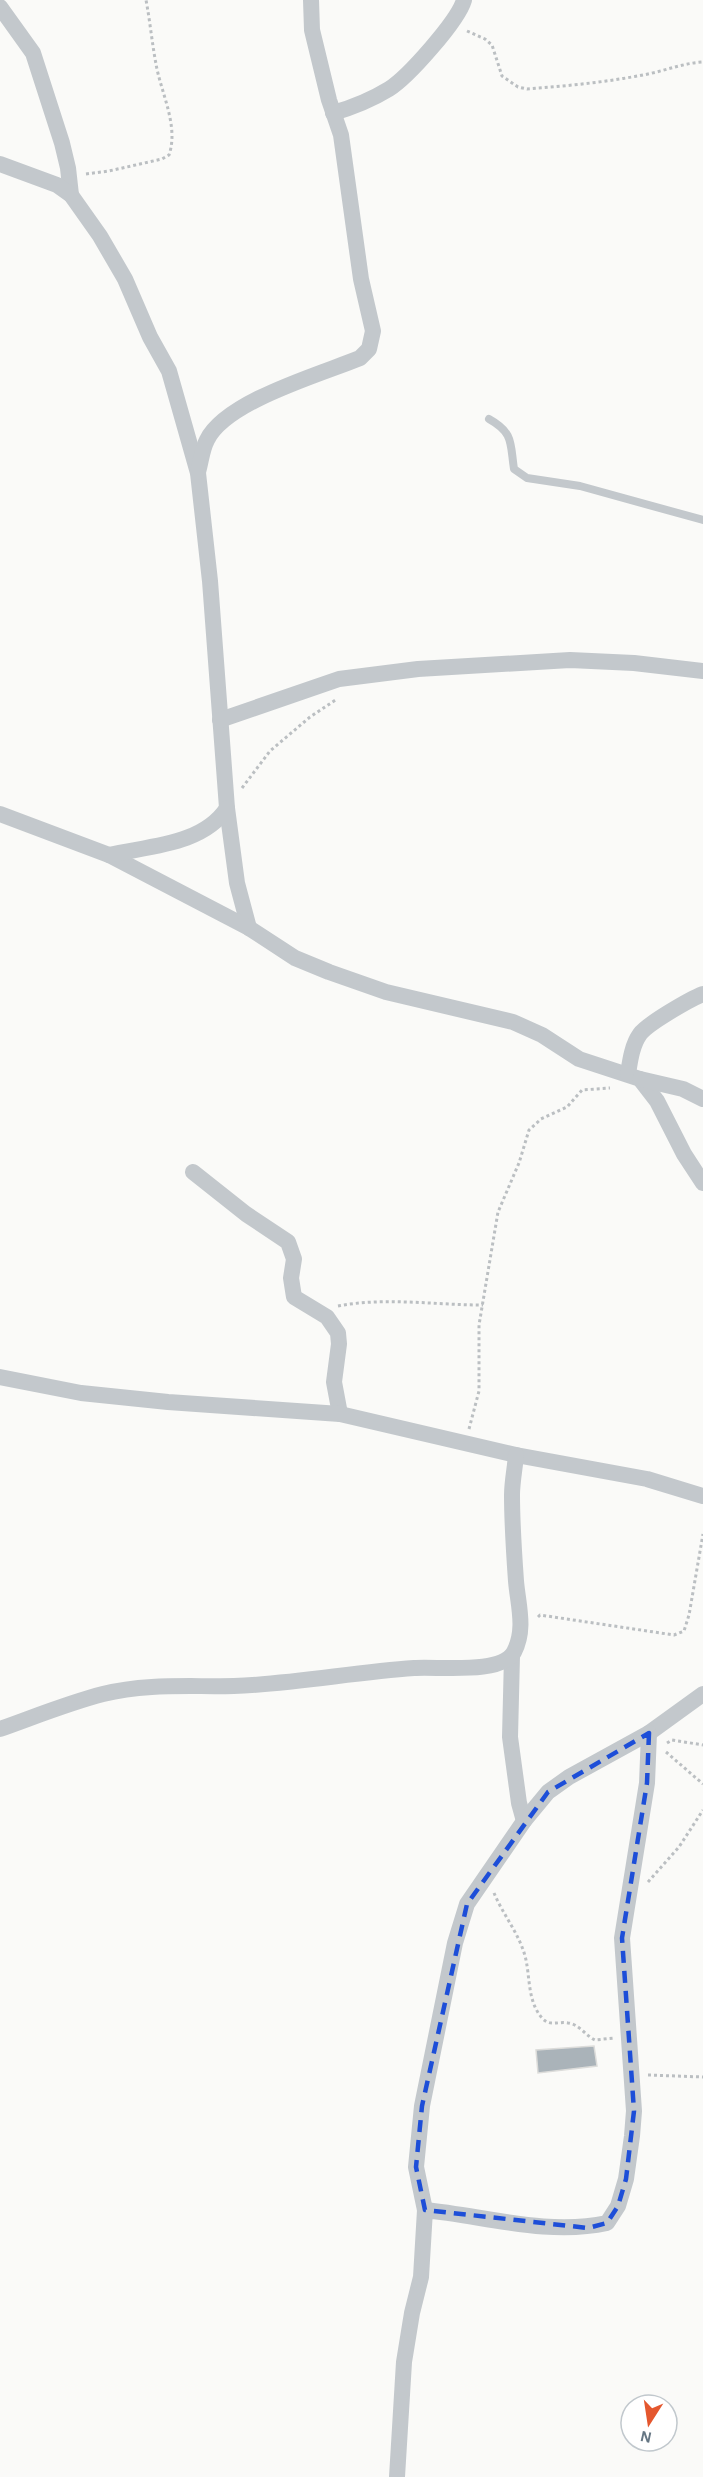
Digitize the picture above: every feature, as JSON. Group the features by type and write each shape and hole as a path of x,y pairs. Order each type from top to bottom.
{"street":[{"path":"198,473 206,441 228,417 258,399 320,372 360,358 369,349 373,331 361,279 340,135 312,30 311,0"},
{"path":"333,113 360,105 392,87 451,26 464,0"},
{"path":"0,7 33,53 62,143 71,195"},
{"path":"0,164 57,185 71,195 100,236 125,279 150,336 170,371 198,473 210,581 227,808 237,883 249,928"},
{"path":"220,720 339,679 418,669 570,660 634,663 703,671"},
{"path":"109,855 172,842 196,832 221,817 227,808"},
{"path":"0,814 109,855 249,928 295,958 329,972 386,992 513,1022 542,1035 579,1059 634,1077 683,1089 703,1099"},
{"path":"703,994 689,999 640,1032 632,1051 634,1077 657,1101 684,1154 703,1183"},
{"path":"193,1172 246,1214 288,1242 294,1259 291,1278 294,1297 334,1324 338,1333 334,1382 340,1414"},
{"path":"0,1377 102,1395 217,1407 275,1408 340,1414 516,1455 647,1479 703,1496"},
{"path":"516,1455 512,1493 516,1583 522,1628 512,1656 510,1737 519,1803 524,1821"},
{"path":"0,1729 103,1694 133,1688 187,1685 234,1686 324,1679 414,1668 463,1668 499,1664 512,1656"},
{"path":"397,2477 404,2362 421,2277 425,2210 416,2167 429,2069 455,1943 467,1904 524,1821 555,1787 649,1733 703,1694"},
{"path":"425,2210 522,2224 588,2228 607,2223 618,2206 626,2179 634,2111 622,1938 647,1783 649,1733"}],"lane":[{"path":"489,419 508,432 514,469 520,475 580,486 703,520"}],"path":[{"path":"69,176 145,164 169,155 172,147 171,129 156,64 146,0"},
{"path":"451,26 485,39 492,45 502,76 518,87 527,89 605,81 650,74 690,62 703,62"},
{"path":"227,808 270,751 310,717 337,699"},
{"path":"464,1442 472,1421 479,1390 477,1351 491,1240 498,1212 519,1163 529,1130 541,1119 567,1107 582,1090 598,1090 634,1077"},
{"path":"317,1311 356,1303 483,1305"},
{"path":"522,1628 540,1615 674,1635 684,1631 689,1615 703,1534"},
{"path":"703,1745 672,1740 659,1746 703,1784"},
{"path":"629,1897 664,1866 703,1810"},
{"path":"488,1873 500,1909 520,1942 526,1958 531,1992 542,2018 551,2024 574,2025 595,2040 628,2037"},
{"path":"630,2075 667,2074 703,2077"}],"highlighted area":[{"path":"649,1733 647,1783 622,1938 634,2111 626,2179 618,2206 607,2223 588,2228 425,2210 416,2167 422,2106 467,1904 548,1792"}],"building":[{"path":"594,2046 597,2066 538,2073 536,2050"}]}
